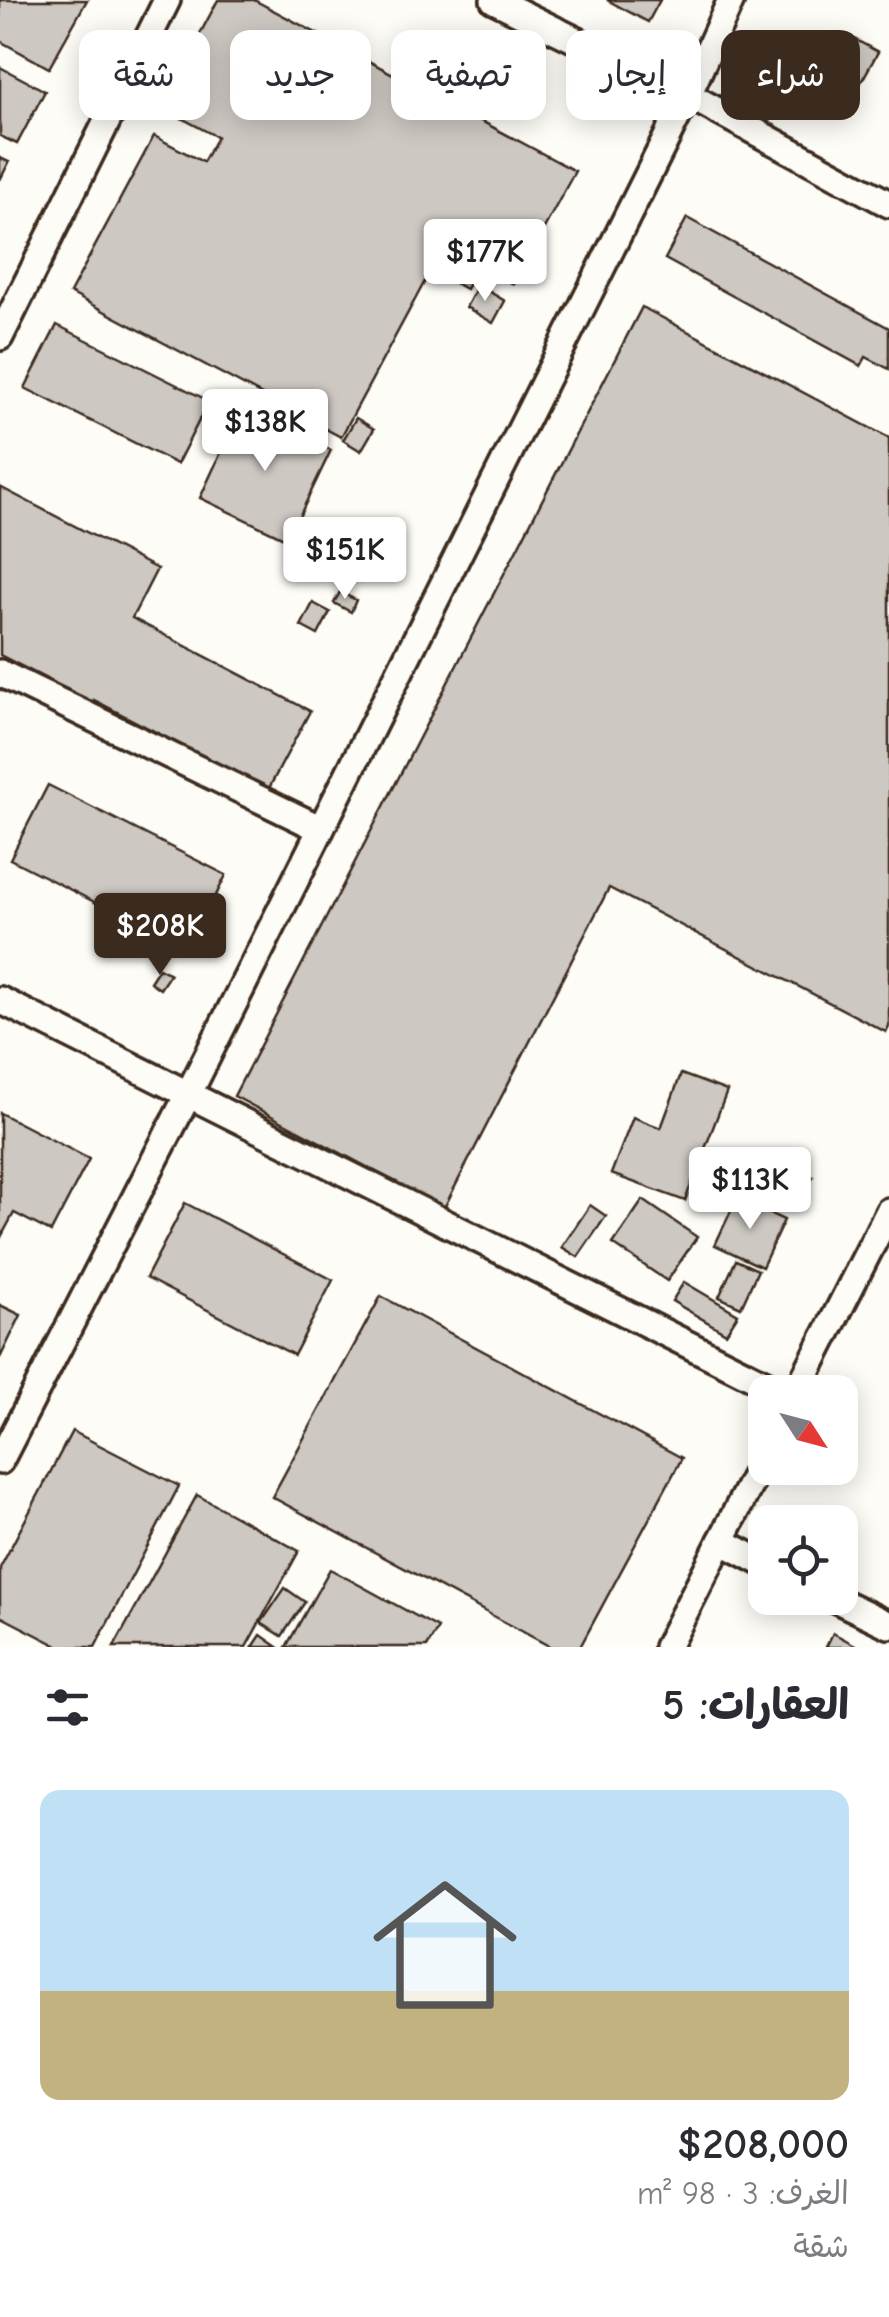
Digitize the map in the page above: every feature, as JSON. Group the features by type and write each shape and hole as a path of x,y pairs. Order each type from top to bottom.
{"street":[{"path":"0,337 168,0"},
{"path":"494,0 566,35"},
{"path":"701,66 731,0"},
{"path":"701,102 889,204"},
{"path":"0,1462 188,1096 676,120"},
{"path":"0,673 322,829"},
{"path":"0,1000 749,1375"},
{"path":"806,1375 889,1211"},
{"path":"666,1647 749,1485"},
{"path":"720,1541 748,1555"},
{"path":"858,1610 889,1626"}],"building":[{"path":"0,0 87,0 49,68 0,41"},
{"path":"218,0 254,0 310,30 230,30 230,120 371,120 371,62 391,73 391,120 479,120 575,171 514,284 478,266 466,289 431,270 341,437 70,293 154,136 203,162 217,137 185,120 210,120 210,30 202,30"},
{"path":"607,0 660,0 648,22"},
{"path":"860,42 878,52 860,84"},
{"path":"0,67 45,91 17,144 0,136"},
{"path":"0,158 9,162 0,180"},
{"path":"687,218 889,328 889,369 866,357 861,366 665,259"},
{"path":"478,285 505,301 493,323 466,307"},
{"path":"642,307 889,438 889,1026 886,1032 609,888 444,1208 234,1096"},
{"path":"57,325 209,401 177,464 25,388"},
{"path":"242,407 331,450 288,540 200,498"},
{"path":"356,418 374,429 361,451 343,440"},
{"path":"0,487 157,569 132,618 310,711 268,790 0,655"},
{"path":"340,592 356,600 351,612 334,603"},
{"path":"313,603 330,612 318,635 301,626"},
{"path":"48,785 226,875 189,950 10,859"},
{"path":"159,968 170,974 160,989 150,982"},
{"path":"681,1074 727,1091 685,1201 611,1174 633,1117 661,1128"},
{"path":"0,1113 89,1159 51,1232 14,1213 0,1239"},
{"path":"795,1166 813,1177 793,1207 776,1195"},
{"path":"737,1198 784,1220 762,1267 715,1245"},
{"path":"643,1200 697,1237 667,1281 613,1244"},
{"path":"185,1203 333,1280 294,1355 146,1278"},
{"path":"590,1205 606,1216 578,1257 562,1247"},
{"path":"736,1260 758,1270 741,1307 719,1297"},
{"path":"684,1282 738,1314 726,1333 672,1301"},
{"path":"381,1296 682,1458 580,1647 551,1647 272,1497"},
{"path":"0,1305 21,1315 0,1358"},
{"path":"72,1431 179,1486 95,1647 60,1647 0,1616 0,1568"},
{"path":"197,1495 299,1551 246,1647 114,1647"},
{"path":"330,1569 438,1628 427,1647 286,1647"},
{"path":"285,1588 305,1602 282,1636 261,1623"},
{"path":"833,1633 859,1647 826,1647"},
{"path":"261,1635 278,1647 253,1647"}]}
